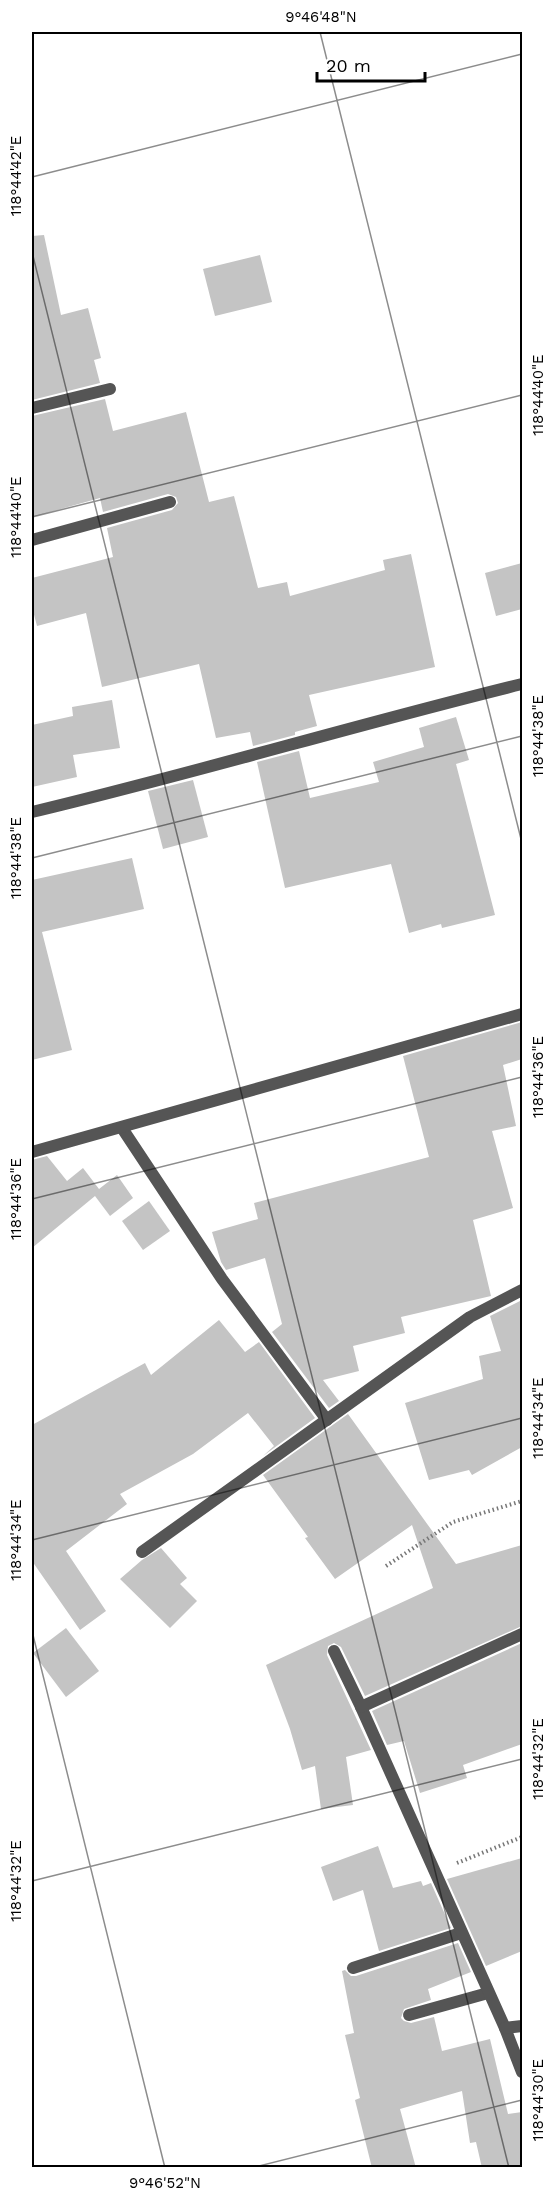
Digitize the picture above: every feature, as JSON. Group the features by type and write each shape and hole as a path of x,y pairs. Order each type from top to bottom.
{"street":[{"path":"32,408 111,389"},
{"path":"32,540 170,502"},
{"path":"32,812 111,793 410,711 522,684"},
{"path":"32,1152 522,1014"},
{"path":"122,1128 222,1279 327,1420"},
{"path":"142,1552 470,1317 522,1290"},
{"path":"361,1707 522,1634"},
{"path":"334,1651 505,2028 522,2072"},
{"path":"353,1968 461,1933"},
{"path":"409,2015 488,1993"},
{"path":"505,2028 522,2026"}],"path":[{"path":"386,1566 453,1522 522,1500"},
{"path":"434,1872 522,1837"}],"building":[{"path":"44,235 61,315 88,308 101,358 94,360 100,383 32,400 32,236"},
{"path":"260,255 272,302 215,316 203,269"},
{"path":"105,399 113,431 186,412 209,502 234,496 258,588 287,582 290,596 385,570 383,560 411,554 435,667 309,695 317,726 295,732 295,735 253,746 250,732 216,738 199,664 102,687 86,613 37,626 32,607 32,578 113,557 107,528 172,510 178,503 176,497 168,494 103,512 100,498 32,517 32,416"},
{"path":"522,563 522,609 496,616 485,573"},
{"path":"112,700 120,748 73,755 77,777 32,787 32,725 73,716 72,707"},
{"path":"456,717 469,760 456,764 495,915 442,928 441,924 409,933 391,864 285,888 257,762 299,751 310,798 379,782 373,762 424,747 419,728"},
{"path":"193,780 208,837 163,849 148,791"},
{"path":"132,858 144,909 42,932 72,1050 32,1060 32,880"},
{"path":"522,1022 522,1059 503,1065 516,1126 492,1131 513,1208 473,1220 491,1296 401,1317 405,1333 353,1346 359,1371 323,1380 339,1401 329,1408 272,1332 282,1324 265,1258 226,1270 221,1262 212,1232 258,1219 254,1203 429,1157 403,1056"},
{"path":"47,1156 67,1181 83,1168 99,1189 117,1175 133,1198 110,1216 95,1196 32,1248 32,1160"},
{"path":"149,1201 170,1231 143,1250 122,1221"},
{"path":"522,1300 522,1447 472,1475 469,1470 429,1480 405,1403 483,1379 479,1356 501,1351 490,1316"},
{"path":"219,1320 245,1352 259,1342 315,1418 263,1456 274,1446 248,1413 193,1454 120,1494 127,1504 66,1551 106,1611 80,1630 32,1561 32,1425 145,1363 151,1375"},
{"path":"348,1414 456,1564 522,1545 522,1626 365,1696 341,1647 334,1643 328,1646 327,1655 371,1750 346,1757 353,1805 321,1809 315,1766 302,1770 290,1729 266,1665 433,1588 412,1525 335,1579 263,1475"},
{"path":"161,1548 187,1578 180,1584 197,1601 170,1628 120,1579 142,1560"},
{"path":"66,1628 99,1671 66,1697 33,1653"},
{"path":"522,1643 522,1744 463,1765 467,1778 420,1793 404,1741 387,1745 372,1711"},
{"path":"378,1846 393,1888 421,1881 423,1886 431,1883 451,1928 379,1951 363,1890 333,1901 321,1867"},
{"path":"522,1858 522,1951 486,1966 447,1879"},
{"path":"458,1943 471,1972 428,1989 431,2000 404,2009 401,2018 411,2023 434,2017 442,2051 490,2039 508,2114 522,2112 522,2168 482,2168 476,2142 470,2143 462,2091 400,2109 416,2168 372,2168 355,2100 360,2098 345,2035 354,2033 342,1971 345,1970 351,1976 356,1976"}]}
